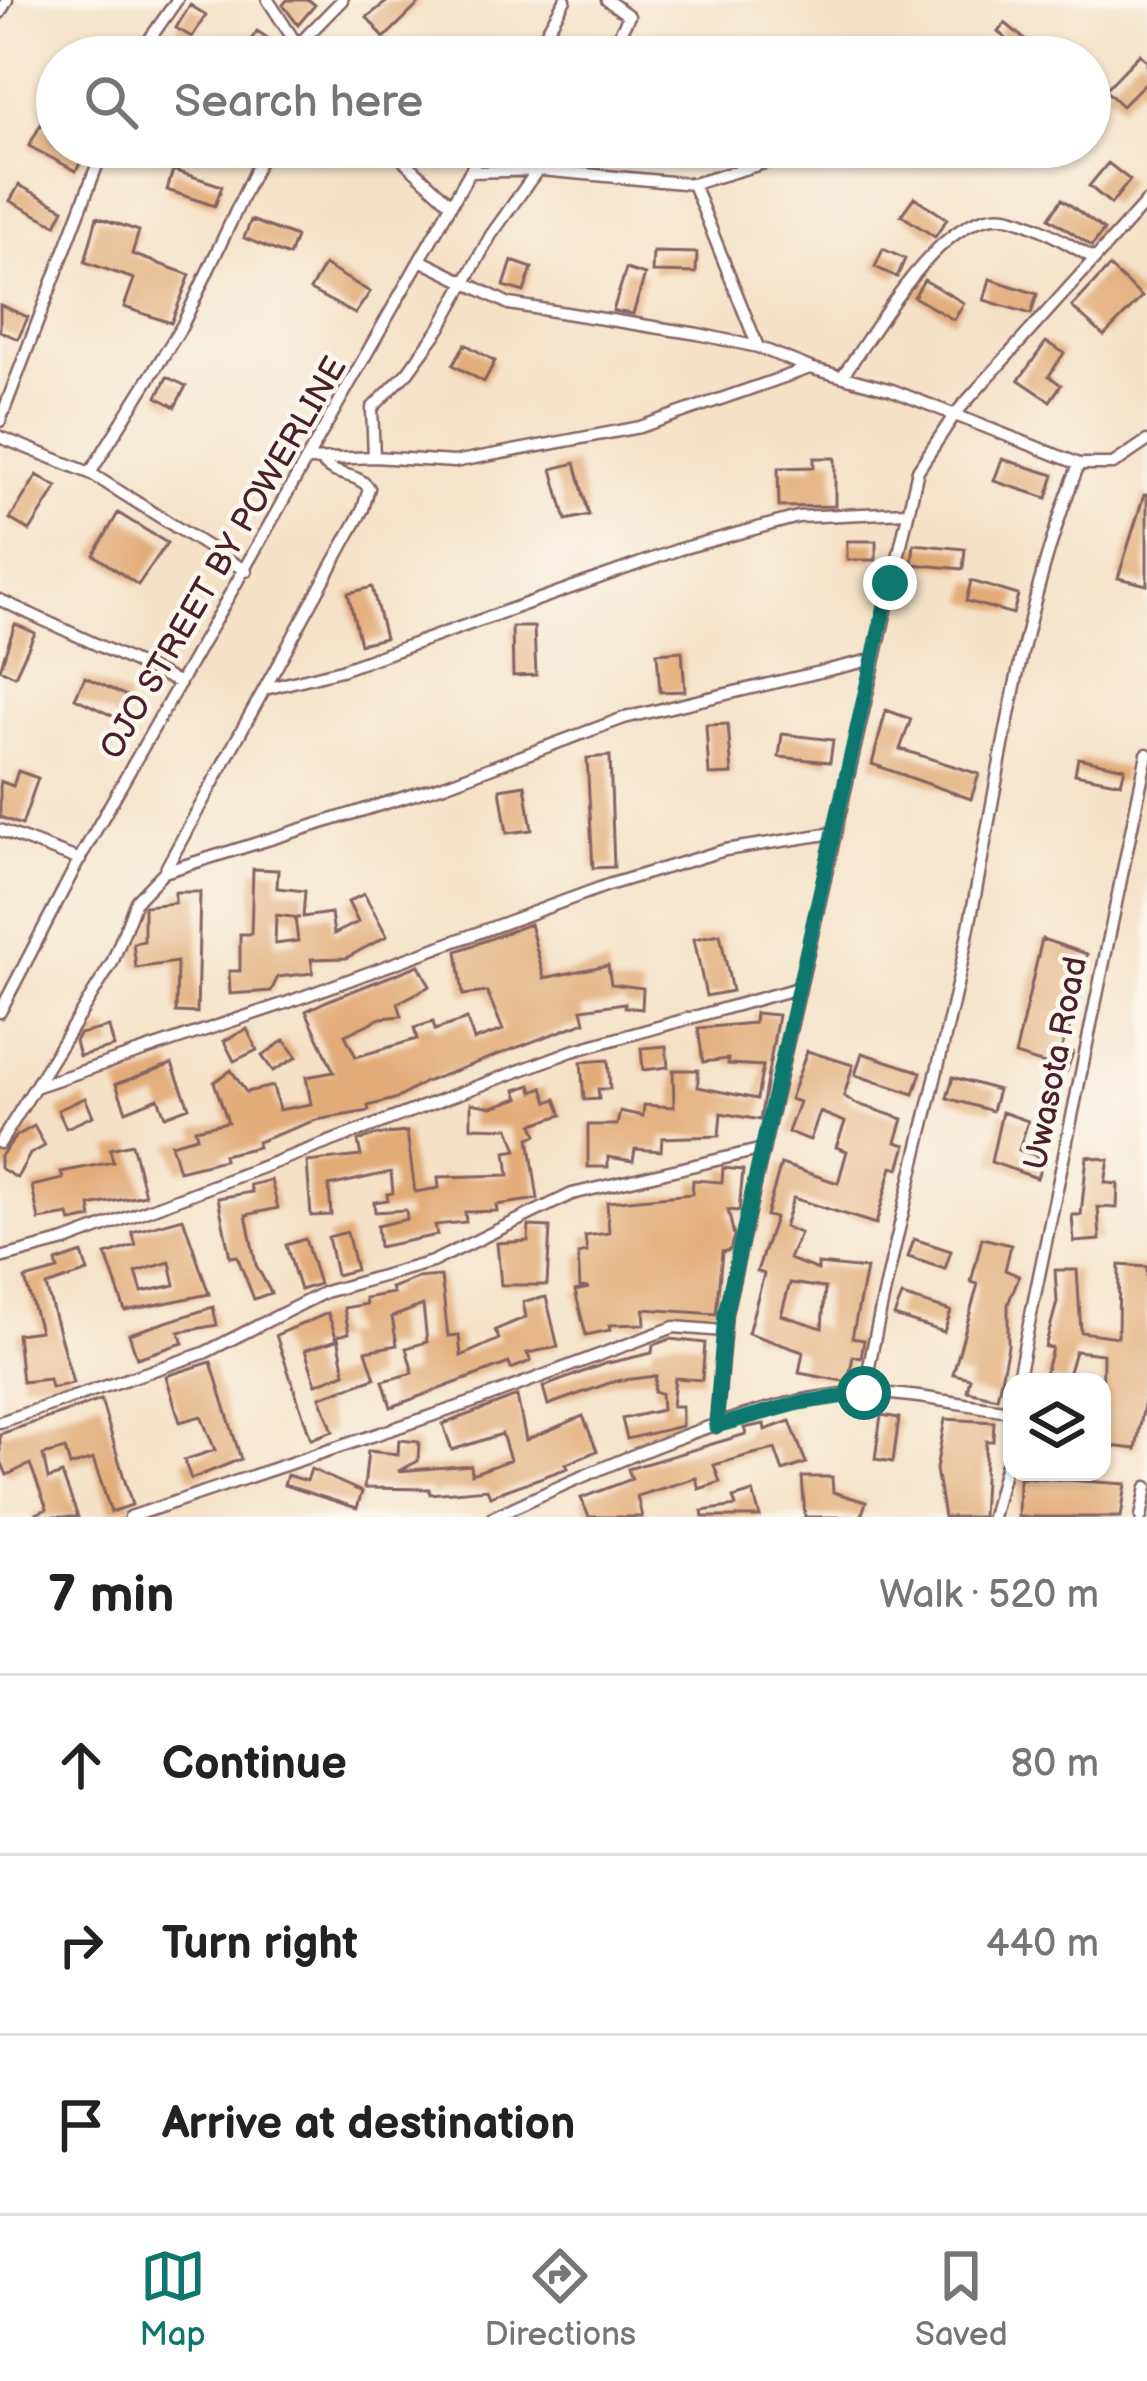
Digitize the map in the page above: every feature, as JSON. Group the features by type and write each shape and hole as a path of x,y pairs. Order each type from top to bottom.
{"street":[{"path":"0,14 7,0"},
{"path":"152,36 177,0"},
{"path":"268,0 293,36"},
{"path":"307,36 342,0"},
{"path":"544,36 565,0"},
{"path":"607,0 629,16 618,36"},
{"path":"0,421 96,168"},
{"path":"90,473 182,326 256,168"},
{"path":"411,168 451,204"},
{"name":"OJO STREET BY POWERLINE","path":"0,1011 180,683 316,460 346,395 472,168"},
{"path":"470,172 541,170 693,184 747,168"},
{"path":"374,457 372,409 408,372 468,283 491,235 541,170"},
{"path":"693,184 758,347"},
{"path":"716,1426 724,1331 918,470 956,415 1147,201"},
{"path":"843,375 941,243 975,218 1014,218 1095,260"},
{"path":"422,261 509,304 758,347 956,415 1079,464 1113,464 1147,441"},
{"path":"316,460 374,457 454,462 640,427 810,368"},
{"path":"346,395 372,409"},
{"path":"0,437 90,473 246,571"},
{"path":"0,1143 112,963 136,901 164,872 368,496 362,478 329,470 316,460"},
{"path":"864,1393 893,1234 958,978 1048,542 1079,464"},
{"path":"266,689 341,670 680,549 798,517 906,512"},
{"path":"0,600 180,683"},
{"path":"164,872 316,827 624,718 874,659"},
{"name":"Uwasota Road","path":"1019,1373 1147,754"},
{"path":"0,830 80,860"},
{"path":"38,1086 286,1004 608,885 725,850 833,833"},
{"path":"0,1258 65,1240 572,1051 798,988"},
{"path":"0,1422 203,1353 325,1292 432,1262 572,1194 763,1149"},
{"path":"130,1517 473,1402 674,1327 724,1331"},
{"path":"493,1517 716,1426 799,1403 864,1393 1003,1412"},
{"path":"992,1517 1003,1475"},
{"path":"1141,1517 1147,1487"}],"building":[{"path":"287,0 309,0 315,5 298,25 283,5"},
{"path":"389,0 423,0 386,36 367,17"},
{"path":"190,5 206,15 193,36 176,28"},
{"path":"1005,23 1021,36 1003,36 998,32"},
{"path":"1140,54 1147,61 1147,81 1122,106 1111,96 1111,84"},
{"path":"1111,165 1130,180 1111,204 1089,186"},
{"path":"173,170 222,186 215,206 167,190"},
{"path":"19,185 64,209 56,225 10,201"},
{"path":"914,197 947,219 935,237 901,215"},
{"path":"1062,199 1104,230 1092,246 1049,218"},
{"path":"97,217 139,231 132,254 190,275 171,323 124,307 134,279 85,262"},
{"path":"251,220 296,237 289,256 244,238"},
{"path":"883,249 905,259 897,277 875,267"},
{"path":"653,252 697,253 696,273 652,272"},
{"path":"512,261 532,268 524,292 504,286"},
{"path":"324,265 370,292 355,314 310,290"},
{"path":"1109,267 1142,297 1104,336 1072,307"},
{"path":"626,269 645,275 633,314 613,311"},
{"path":"990,279 1037,294 1031,314 984,300"},
{"path":"924,280 964,303 954,320 914,297"},
{"path":"0,305 28,317 18,339 0,331"},
{"path":"1046,342 1064,353 1049,376 1061,385 1050,401 1019,380"},
{"path":"465,344 495,361 484,382 453,365"},
{"path":"167,377 186,386 175,407 157,397"},
{"path":"814,458 835,458 835,506 779,507 778,468 814,467"},
{"path":"1002,459 1054,475 1047,498 994,481"},
{"path":"575,463 589,515 566,520 552,469"},
{"path":"37,475 57,487 30,531 10,519"},
{"path":"1147,495 1147,585 1118,578"},
{"path":"118,513 167,543 138,585 94,555"},
{"path":"847,541 876,541 876,560 847,560"},
{"path":"914,544 965,549 963,569 912,564"},
{"path":"971,581 1018,595 1013,614 966,601"},
{"path":"372,587 385,638 360,644 348,593"},
{"path":"15,624 35,633 15,676 0,669"},
{"path":"512,627 534,627 536,675 513,676"},
{"path":"682,651 685,691 660,692 657,653"},
{"path":"85,677 129,697 119,719 75,698"},
{"path":"886,710 911,719 900,749 979,774 971,799 872,764"},
{"path":"728,724 732,774 709,775 706,725"},
{"path":"782,734 833,740 830,762 779,757"},
{"path":"610,756 614,867 593,868 587,758"},
{"path":"1078,758 1125,768 1121,783 1075,774"},
{"path":"18,771 38,778 22,825 0,817 0,781 13,786"},
{"path":"525,785 532,830 507,833 500,789"},
{"path":"253,869 278,870 277,888 305,891 303,917 331,913 334,934 358,922 348,902 364,894 387,936 346,958 311,959 313,973 278,977 271,991 230,994 229,971 240,971 240,934 251,934","holes":["276,915 300,918 295,918 298,941 275,944"]},
{"path":"175,892 200,892 197,1013 176,1012 177,962 136,968 133,943 144,941 144,906 175,903"},
{"path":"530,924 544,978 608,965 611,984 643,988 642,1009 625,1007 625,1003 582,1009 585,1022 425,1082 398,1098 368,1106 369,1111 316,1120 257,1142 258,1147 223,1155 224,1160 179,1171 171,1144 197,1137 195,1129 228,1122 214,1082 231,1070 246,1092 273,1086 279,1110 311,1104 306,1077 334,1072 306,1011 327,1001 419,965 430,986 398,1003 402,1016 381,1018 345,1035 356,1057 417,1039 414,1028 433,1022 435,1030 467,1019 474,1040 503,1030 487,992 463,995 457,951"},
{"path":"720,934 732,991 706,996 694,939"},
{"path":"1042,939 1087,954 1077,985 1082,987 1077,1008 1061,1049 1073,1052 1067,1071 1015,1055"},
{"path":"755,1013 778,1015 760,1120 721,1113 719,1136 662,1138 661,1151 635,1149 633,1161 608,1157 608,1167 588,1167 588,1125 617,1125 620,1111 643,1116 644,1105 674,1107 673,1070 698,1070 698,1087 757,1099 763,1066 728,1064 728,1059 703,1062 698,1028 754,1023"},
{"path":"109,1027 114,1047 79,1056 75,1041 79,1034"},
{"path":"247,1029 257,1050 234,1061 224,1041"},
{"path":"284,1040 297,1057 273,1071 262,1056"},
{"path":"666,1046 668,1067 643,1070 641,1048"},
{"path":"807,1051 853,1065 844,1096 903,1119 896,1142 906,1145 899,1169 892,1167 876,1224 793,1198 784,1227 800,1233 789,1259 818,1270 818,1264 866,1269 852,1338 864,1340 861,1358 853,1356 848,1382 799,1373 803,1352 748,1333 764,1274 757,1271 775,1218 766,1216 781,1164 838,1183 847,1151 836,1147 845,1122 820,1112 810,1140 788,1132 799,1102 790,1099","holes":["790,1283 825,1288 822,1328 781,1315"]},
{"path":"862,1053 921,1072 914,1094 855,1075"},
{"path":"608,1060 610,1089 598,1089 599,1099 584,1100 581,1062"},
{"path":"172,1064 189,1107 165,1116 158,1098 126,1111 116,1084"},
{"path":"953,1077 998,1090 992,1111 947,1098"},
{"path":"531,1085 533,1092 543,1088 548,1102 556,1099 562,1115 533,1124 537,1135 529,1138 538,1199 496,1205 497,1211 465,1212 466,1222 435,1225 437,1235 379,1247 377,1226 407,1219 406,1210 375,1212 374,1202 388,1200 387,1194 393,1193 391,1172 329,1186 331,1215 311,1216 307,1162 361,1156 358,1141 375,1135 407,1132 415,1192 439,1188 438,1177 509,1175 506,1152 517,1150 509,1128 471,1127 471,1103 492,1107 519,1098 516,1090"},
{"path":"85,1098 93,1116 66,1128 58,1110"},
{"path":"1002,1112 1028,1121 1019,1150 1044,1158 1037,1178 991,1162"},
{"path":"34,1126 45,1146 30,1154 17,1178 0,1168 0,1157 15,1137"},
{"path":"132,1144 145,1195 90,1206 92,1218 71,1222 69,1215 39,1220 32,1186 63,1179 61,1172 113,1162 110,1149"},
{"path":"1087,1156 1109,1160 1105,1183 1118,1184 1117,1208 1098,1207 1100,1240 1074,1242 1072,1215 1081,1215"},
{"path":"723,1168 743,1170 739,1211 728,1210 734,1236 730,1250 722,1252 716,1314 644,1309 645,1324 609,1325 610,1330 586,1335 575,1291 589,1288 580,1287 578,1254 587,1252 585,1236 609,1233 607,1202 692,1194 693,1180 722,1182"},
{"path":"271,1180 278,1208 246,1215 256,1265 271,1293 254,1299 237,1256 230,1257 218,1198 252,1192 250,1185"},
{"path":"183,1218 209,1294 125,1311 106,1255 136,1245 132,1232","holes":["170,1262 175,1285 142,1292 136,1272"]},
{"path":"529,1226 550,1227 547,1285 501,1285 497,1243 528,1241"},
{"path":"347,1232 356,1270 336,1275 328,1237"},
{"path":"982,1238 1011,1245 1005,1270 1019,1276 1008,1304 1008,1346 997,1398 967,1391 970,1378 953,1374 978,1284 971,1282"},
{"path":"305,1239 319,1284 300,1290 286,1245"},
{"path":"914,1239 951,1251 945,1269 908,1257"},
{"path":"82,1253 88,1272 46,1286 73,1383 51,1388 49,1379 22,1382 17,1334 40,1331 25,1279 58,1270 56,1262"},
{"path":"1119,1265 1147,1267 1147,1388 1136,1449 1111,1446 1111,1373 1103,1373 1103,1354 1075,1351 1069,1373 1045,1373 1052,1348 1045,1347 1057,1302 1055,1270 1077,1270 1081,1332 1118,1337"},
{"path":"441,1276 448,1336 459,1335 461,1356 499,1339 495,1330 526,1317 523,1302 546,1297 558,1347 527,1353 531,1361 511,1369 509,1363 391,1407 383,1381 413,1373 406,1348 427,1342 423,1305 392,1317 397,1345 366,1351 375,1378 320,1397 333,1431 311,1439 276,1335 328,1313 337,1340 305,1350 316,1384 345,1373 338,1336 349,1333 344,1308 393,1293 391,1288 417,1278"},
{"path":"902,1296 951,1311 944,1332 894,1316"},
{"path":"213,1307 217,1325 179,1332 183,1343 137,1358 129,1334"},
{"path":"670,1339 705,1343 702,1380 675,1378 672,1406 682,1406 682,1426 627,1439 622,1419 662,1410 661,1393 654,1392 656,1376 615,1381 548,1405 543,1387 604,1364 652,1353 653,1345"},
{"path":"211,1362 241,1459 191,1479 184,1460 215,1450 201,1416 180,1422 166,1376"},
{"path":"517,1396 526,1440 583,1416 597,1451 566,1464 568,1468 490,1496 487,1489 430,1494 429,1489 364,1488 368,1451 398,1454 399,1440 419,1442 418,1461 398,1471 471,1465 472,1474 510,1460 502,1434 452,1450 443,1424"},
{"path":"101,1400 132,1505 111,1512 93,1459 70,1466 65,1449 43,1455 48,1479 62,1474 78,1517 29,1517 47,1509 30,1464 7,1475 0,1459 0,1434"},
{"path":"881,1415 899,1418 893,1462 875,1459"},
{"path":"945,1419 994,1422 993,1441 986,1441 982,1517 944,1517 936,1469"},
{"path":"790,1421 806,1463 783,1471 775,1449 749,1455 714,1465 720,1482 699,1489 696,1478 637,1496 642,1517 589,1517 581,1498 632,1479 628,1469 746,1434 744,1428 764,1424 765,1430"},
{"path":"311,1469 362,1492 357,1508 284,1485 287,1475 307,1481"},
{"path":"802,1477 832,1477 833,1492 866,1502 861,1517 805,1517"},
{"path":"1019,1481 1126,1484 1121,1517 1018,1517"},
{"path":"753,1492 760,1517 703,1517 702,1511 736,1506 733,1498"}],"route":[{"path":"864,1393 799,1403 716,1426 725,1313 890,583"}]}
